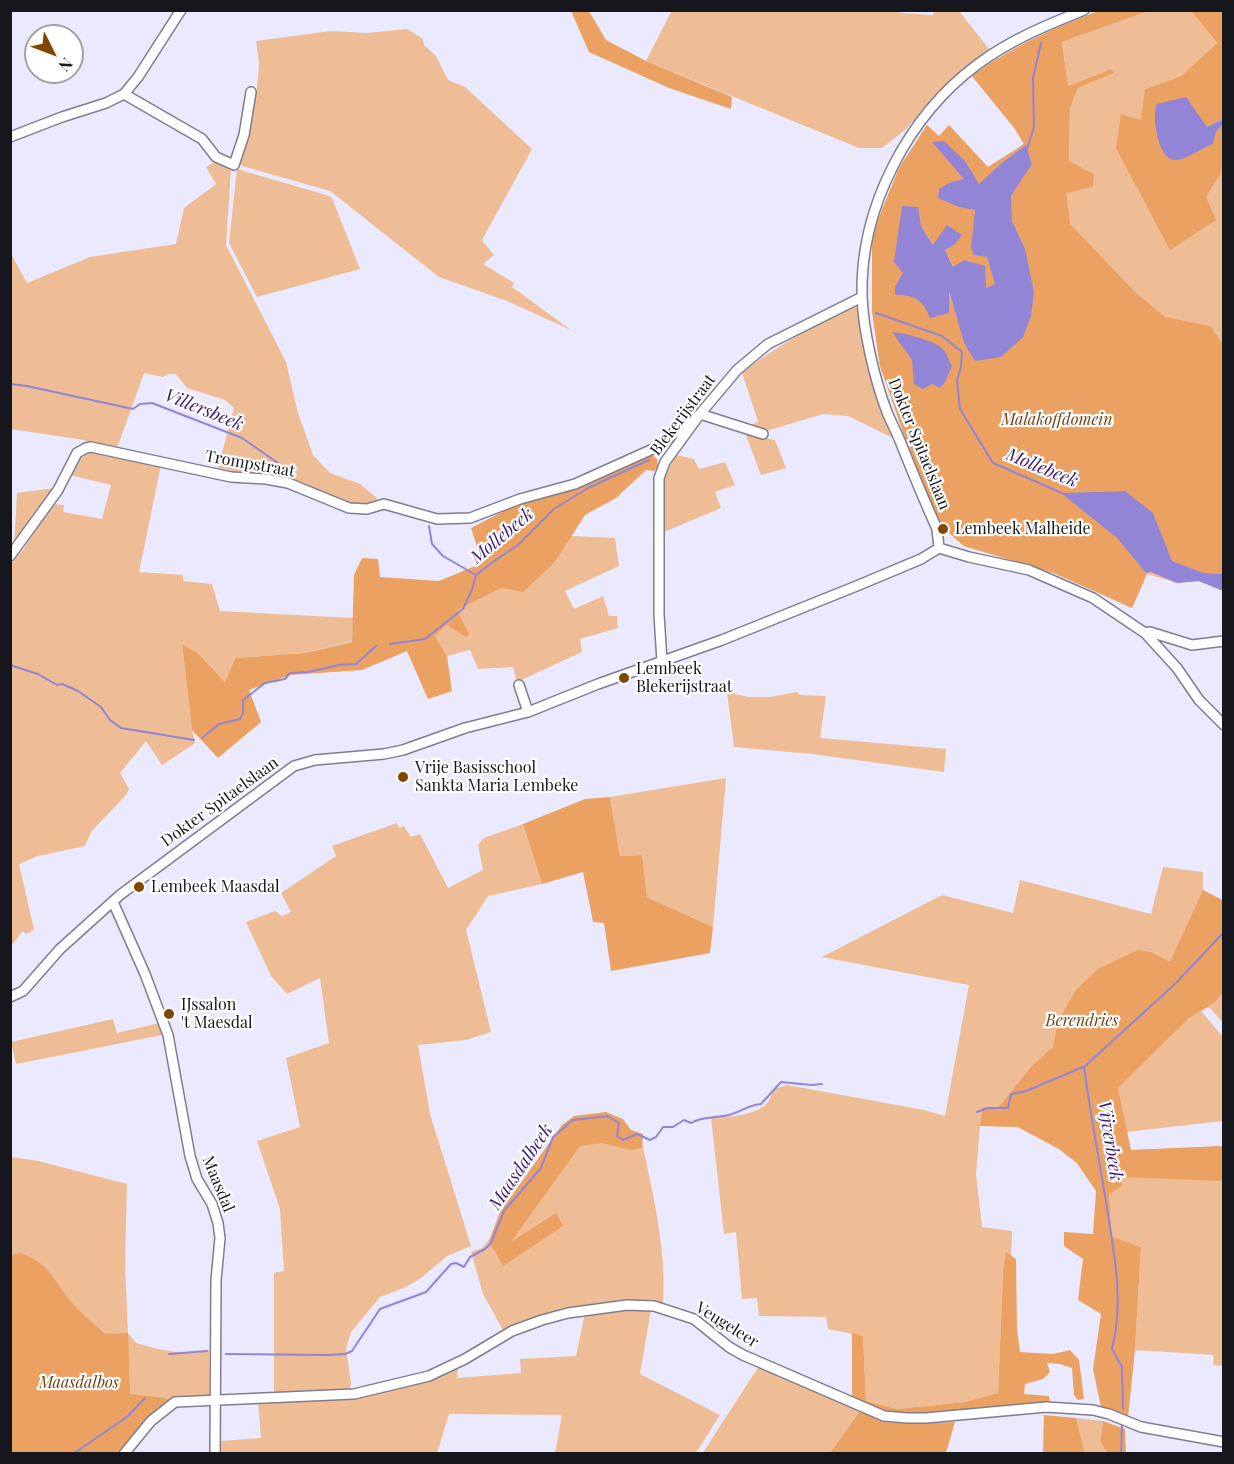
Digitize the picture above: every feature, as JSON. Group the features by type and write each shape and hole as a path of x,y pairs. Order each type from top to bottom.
{"street":[{"path":"10,137 106,103 124,94 138,77 181,10"},
{"name":"Dokter Spitaelslaan","path":"10,998 23,991 60,949 113,902 294,766 315,760 384,754 403,750 465,728 528,712 859,585 929,555 939,548 937,530 887,411 875,376 862,297 869,238 881,193 909,138 927,112 967,72 1032,31 1084,10"},
{"path":"124,94 202,139 216,157 234,165 243,140 251,92"},
{"name":"Blekerijstraat","path":"662,662 658,563 659,478 665,462 699,414 737,370 768,344 862,297"},
{"path":"699,414 762,434"},
{"name":"Trompstraat","path":"10,556 58,490 77,453 86,448 91,447 231,477 288,483 349,508 367,509 384,504 437,519 470,518 520,499 575,484 655,448 699,414"},
{"path":"655,448 662,453 665,462"},
{"path":"939,548 1029,570 1093,598 1145,633 1178,668 1198,700 1224,725"},
{"path":"1145,633 1150,632 1192,645 1224,640"},
{"path":"519,685 528,712"},
{"name":"Maasdal","path":"113,902 145,974 168,1035 190,1156 197,1179 212,1204 218,1223 220,1238 216,1280 214,1454"},
{"name":"Veugeleer","path":"124,1454 151,1421 175,1402 354,1394 429,1376 465,1359 512,1331 542,1320 568,1313 627,1305 654,1306 694,1318 729,1347 743,1355 884,1416 926,1418 1057,1407 1109,1413 1141,1427 1224,1442"}],"green space":[{"path":"672,10 889,10 933,15 934,11 959,11 989,49 942,90 906,129 882,148 859,148 646,61"},
{"path":"571,11 589,11 606,40 646,61 732,97 731,109 669,88 589,52"},
{"name":"Malakoffdomein","path":"1098,11 1149,11 1062,42 1068,86 1111,69 1114,73 1078,88 1070,108 1069,161 1094,174 1093,187 1066,193 1070,224 1135,292 1165,317 1210,326 1223,344 1223,574 1204,573 1172,561 1153,514 1125,491 1062,493 1117,538 1147,574 1132,608 1054,573 964,546 941,526 910,452 880,366 872,311 872,234 899,168 927,125 939,136 949,125 988,167 1024,144 1015,129 972,76 1017,47","holes":["1026,145 1032,164 1011,196 1012,221 1025,249 964,343 948,289 925,305 895,285 903,273 902,206 917,207 921,226 934,245 954,245 945,250 954,267 986,288 995,284 987,257 971,247 975,210 959,207 949,183 974,177 979,185 1003,162"]},
{"name":"Malakoffdomein","path":"1149,11 1191,11 1217,43 1181,76 1145,89 1206,197 1223,170 1223,591 1199,581 1177,583 1147,574 1132,608 1054,573 964,546 941,526 910,452 880,366 872,311 899,168 927,125 971,185 1024,144 1015,129 972,76 998,57 1066,192 1094,174 1069,161 1070,108 1078,88 1113,73 1111,69 1068,86 1062,42"},
{"path":"1191,11 1223,11 1223,119 1207,127 1157,103 1216,132 1223,125 1223,170 1206,197 1216,220 1170,250 1116,148 1121,114 1141,120 1145,89 1181,76 1217,43"},
{"path":"407,29 423,39 424,45 436,56 448,80 465,87 532,149 482,240 494,255 483,264 514,283 512,287 571,330 507,301 439,277 330,191 242,166 238,161 250,127 257,87 259,64 256,41 331,31 367,33"},
{"path":"216,161 231,168 226,245 286,362 298,413 313,455 330,473 360,484 378,499 362,505 351,505 300,482 218,468 234,408 225,400 187,388 176,374 163,377 144,373 116,451 84,440 11,429 10,252 27,283 90,257 176,244 184,208 216,184 206,167"},
{"path":"237,169 332,198 360,269 257,297 229,243"},
{"path":"853,306 858,308 895,439 848,416 823,414 766,431 750,427 758,421 742,373 782,345"},
{"path":"745,433 775,440 786,468 761,475"},
{"path":"93,452 161,465 139,572 183,575 183,581 212,584 220,611 353,618 352,641 305,653 235,658 225,682 198,653 182,644 195,743 162,765 146,741 120,773 129,789 126,795 91,832 85,846 38,856 19,864 34,930 26,934 23,931 11,946 11,564 23,550 53,504 64,505 63,512 102,519 111,485 70,475 82,458"},
{"path":"649,455 657,459 658,467 654,471 646,470 616,498 585,515 555,562 523,592 502,588 457,610 469,634 466,637 447,625 435,636 447,656 452,691 428,699 407,651 362,670 290,675 249,690 261,722 218,758 192,730 182,644 198,653 225,682 235,658 305,653 352,642 354,575 362,558 378,559 380,577 439,581 482,563 471,528 527,499 567,491"},
{"path":"676,455 694,459 699,469 725,462 735,485 715,492 721,508 664,532 663,479"},
{"path":"55,488 14,550 17,493"},
{"path":"571,536 615,538 619,566 565,591 574,609 603,596 609,616 617,616 618,628 580,639 582,652 517,682 513,667 478,669 470,650 447,656 435,636 447,625 468,634 457,610 555,562"},
{"path":"727,692 748,697 770,697 797,692 800,695 826,696 820,738 946,749 944,772 812,754 734,747"},
{"path":"726,778 713,927 647,897 642,855 620,856 610,797"},
{"path":"610,797 620,856 642,855 647,897 713,927 710,953 611,971 604,923 593,922 583,872 542,884 523,824 585,799"},
{"path":"397,823 399,828 404,826 411,837 420,834 448,888 483,870 478,845 484,838 523,824 542,884 488,896 466,930 491,1032 466,1040 418,1045 430,1114 471,1246 447,1256 421,1278 406,1287 380,1297 351,1332 346,1349 351,1383 349,1392 274,1393 274,1273 284,1271 280,1209 257,1141 300,1127 286,1058 329,1043 320,978 287,994 271,976 246,922 275,911 282,916 291,912 281,893 336,856 332,846"},
{"name":"Berendries","path":"1163,867 1203,872 1203,890 1222,900 1223,898 1223,1023 1209,1007 1201,1011 1223,1037 1223,1121 1126,1132 1131,1150 1223,1146 1223,1366 1213,1365 1214,1355 1135,1350 1141,1247 1112,1238 1109,1194 1096,1191 1077,1163 1059,1149 1018,1127 980,1126 976,1174 982,1227 1012,1231 1011,1256 1007,1253 1003,1272 998,1393 965,1402 897,1409 866,1401 863,1336 828,1329 826,1317 759,1316 757,1298 742,1299 736,1232 724,1234 711,1118 741,1115 757,1110 768,1102 774,1089 787,1085 924,1110 945,1116 969,985 822,957 942,895 1013,913 1020,880 1151,914"},
{"name":"Berendries","path":"1203,890 1222,900 1223,898 1223,992 1214,1003 1189,1018 1118,1088 1131,1150 1224,1146 1223,1181 1121,1177 1122,1186 1109,1194 1112,1237 1141,1247 1135,1350 1128,1417 1101,1407 1093,1369 1101,1314 1078,1300 1083,1259 1064,1246 1064,1232 1093,1234 1096,1191 1077,1163 1059,1149 1018,1127 980,1126 983,1107 998,1108 1032,1066 1053,1047 1058,1021 1076,990 1098,969 1138,950 1151,952 1170,962"},
{"path":"113,1019 117,1033 159,1023 162,1035 16,1064 11,1042"},
{"path":"606,1112 623,1119 631,1130 643,1134 642,1148 631,1150 602,1143 580,1146 511,1242 556,1213 563,1226 503,1266 489,1241 500,1212 562,1125 574,1116"},
{"path":"641,1138 661,1241 663,1303 652,1300 570,1310 504,1332 483,1294 471,1252 482,1248 493,1235 550,1147"},
{"name":"Maasdalbos","path":"11,1157 38,1161 127,1184 125,1264 128,1333 136,1343 158,1349 182,1353 209,1350 209,1398 195,1398 11,1454"},
{"path":"1006,1252 1016,1259 1017,1329 1020,1352 1053,1354 1070,1350 1079,1360 1084,1399 1078,1400 1074,1395 1072,1368 1047,1363 1050,1372 1043,1379 1025,1384 1024,1394 1049,1396 1050,1405 904,1416 869,1409 852,1398 852,1333 863,1336 866,1401 897,1409 965,1402 998,1393 1003,1272"},
{"path":"19,1253 38,1261 45,1267 73,1304 105,1334 128,1333 130,1394 164,1398 175,1402 124,1453 11,1454 10,1256"},
{"path":"651,1309 640,1374 720,1415 696,1453 555,1453 562,1415 449,1414 437,1453 221,1453 221,1441 261,1438 258,1402 353,1400 429,1381 458,1366 457,1378 521,1373 520,1359 576,1356 585,1313"},
{"path":"759,1366 860,1411 830,1453 702,1454"},
{"path":"860,1411 883,1422 916,1424 955,1422 946,1453 830,1453"},
{"path":"1044,1415 1076,1418 1085,1453 1043,1453"},
{"path":"1076,1418 1103,1421 1100,1441 1107,1453 1085,1453"},
{"path":"1103,1421 1125,1429 1126,1453 1107,1453 1100,1441"}],"shaded area":[{"path":"1186,97 1207,127 1223,119 1223,125 1216,132 1213,144 1182,159 1170,159 1165,154 1158,137 1155,110 1157,104"},
{"path":"944,141 965,161 979,184 1026,145 1032,164 1011,196 1012,221 1025,249 1034,292 1031,316 1023,337 1001,357 975,361 964,343 949,291 949,313 930,318 925,307 913,297 895,295 895,286 903,273 894,262 902,206 918,207 921,226 933,245 947,225 962,235 954,245 945,250 953,267 964,260 985,266 986,288 995,284 987,257 974,255 971,247 975,210 959,207 938,198 939,189 949,183 964,179 932,142"},
{"path":"892,332 926,340 943,349 952,366 940,388 932,384 923,389 914,384 912,360"},
{"path":"1125,491 1153,513 1172,561 1204,573 1223,574 1223,591 1199,581 1177,583 1151,572 1146,573 1117,538 1061,493"}],"waterway":[{"path":"1026,152 1034,127 1033,78 1041,43"},
{"name":"Mollebeek","path":"876,313 942,336 962,352 957,381 960,409 993,463 1062,493"},
{"name":"Villersbeek","path":"10,384 133,409 140,404 152,403 242,438 278,463"},
{"name":"Mollebeek","path":"390,644 425,639 463,609 476,575 518,545 554,509 588,488 649,460"},
{"name":"Villersbeek","path":"284,469 288,475"},
{"name":"Villersbeek","path":"429,526 432,544 443,556 476,575"},
{"name":"Mollebeek","path":"202,738 219,724 240,719 243,713 243,700 265,683 285,679 290,673 356,664 376,646"},
{"name":"Mollebeek","path":"10,665 38,674 57,685 62,684 78,691 101,707 110,720 121,728 194,740"},
{"name":"Vijverbeek","path":"1123,1409 1122,1367 1112,1349 1118,1301 1116,1269 1084,1067 1176,983 1224,932"},
{"name":"Maasdalbeek","path":"977,1112 988,1108 1008,1108 1011,1094 1026,1091 1083,1067"},
{"name":"Maasdalbeek","path":"226,1354 327,1355 345,1354 352,1351 380,1309 426,1292 451,1264 456,1263 464,1267 470,1257 491,1243 504,1211 541,1168 553,1137 573,1120 608,1116 619,1123 617,1136 623,1140 637,1134 650,1140 656,1137 663,1127 673,1127 684,1120 691,1123 704,1118 729,1115 761,1104 781,1082 822,1084"},
{"name":"Maasdalbeek","path":"169,1354 207,1351"},
{"name":"Maasdalbeek","path":"73,1454 127,1417 145,1398"},
{"name":"Vijverbeek","path":"1121,1454 1122,1425"}],"place":[{"name":"Lembeek Malheide","path":"943,529"},
{"name":"Lembeek Blekerijstraat","path":"624,678"},
{"name":"Vrije Basisschool Sankta Maria Lembeke","path":"403,777"},
{"name":"Lembeek Maasdal","path":"139,887"},
{"name":"IJssalon 't Maesdal","path":"169,1014"}]}
